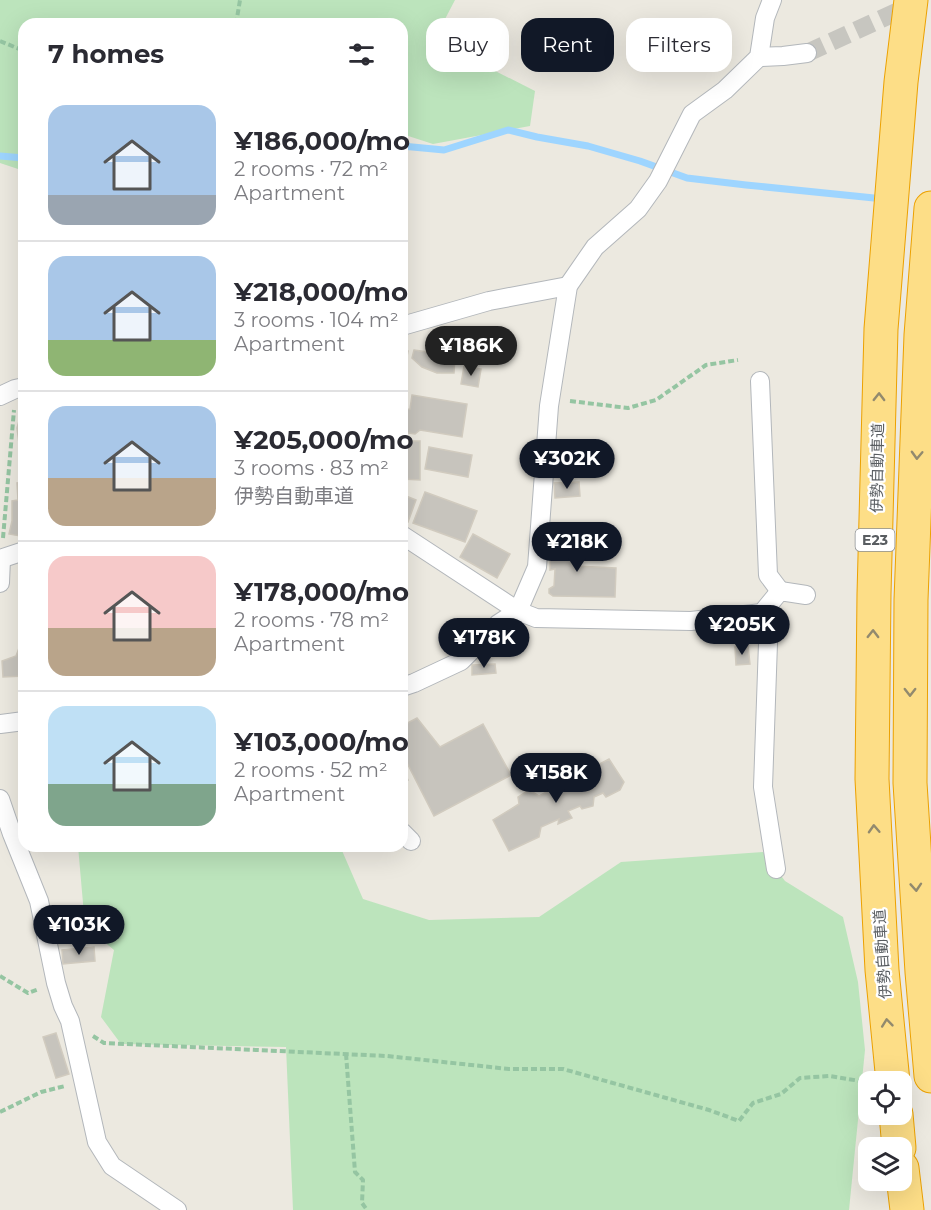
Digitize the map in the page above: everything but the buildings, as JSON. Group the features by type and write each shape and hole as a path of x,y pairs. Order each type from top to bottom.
{"highway":[{"name":"伊勢自動車道","path":"892,1071 882,969 872,779 874,594 881,329 901,82 911,0"},
{"name":"E23","path":"931,208 921,335 911,600 910,783 931,1076"},
{"path":"905,1191 907,1210"}],"street":[{"path":"408,685 461,660 498,624 518,610 537,567 549,406 568,286 595,247 645,200 658,181 692,114 725,90 759,57 765,18 772,0"},
{"path":"759,57 807,53"},
{"path":"408,324 489,301 568,286"},
{"path":"760,381 768,575 780,591 806,595"},
{"path":"408,539 518,610 536,618 691,621 762,613 780,591"},
{"path":"0,583 1,559 18,553"},
{"path":"762,613 768,643 763,787 776,869"},
{"path":"0,724 18,722"},
{"path":"0,799 18,849"},
{"path":"19,852 39,901 56,983 70,1021 97,1142 112,1166 177,1210"}],"path":[{"path":"237,18 240,0"},
{"path":"0,41 18,48"},
{"path":"549,406 570,401 627,408 656,400 706,365 738,360"},
{"path":"1,559 13,391"},
{"path":"0,976 28,993 56,983"},
{"path":"70,1021 104,1043 387,1056 509,1069 563,1069 739,1120 753,1103 781,1094 800,1078 830,1076 858,1080"},
{"path":"346,1054 355,1172 363,1180 362,1203 367,1210"},
{"path":"0,1112 41,1092 83,1081"}],"green space":[{"path":"0,0 455,0 446,18 426,18 426,72 497,72 535,91 530,126 433,144 408,136 408,18 18,18 18,169 0,163"},
{"path":"79,852 343,852 363,899 429,920 539,917 621,862 763,852 785,881 843,917 858,982 865,1050 863,1071 858,1071 858,1120 849,1210 293,1210 286,1047 121,1044 101,1017 114,950 85,926"}],"waterway":[{"path":"408,147 444,150 508,130 588,146 687,178 884,199"},
{"path":"0,156 18,158"}],"tunnel":[{"path":"807,53 914,4"}]}
